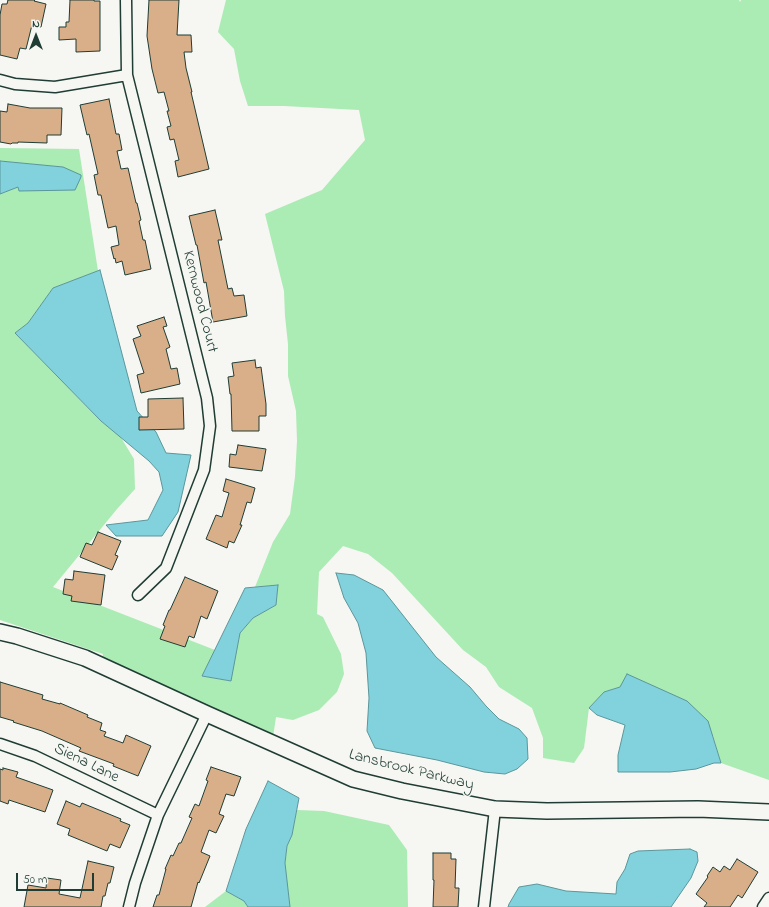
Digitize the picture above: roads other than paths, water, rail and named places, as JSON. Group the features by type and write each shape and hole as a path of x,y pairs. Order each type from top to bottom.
{"street":[{"name":"Kernwood Court","path":"126,0 127,75 207,398 210,426 204,470 166,568 138,595"},
{"path":"0,80 15,84 55,87 127,75"},
{"name":"Lansbrook Parkway","path":"0,632 85,658 353,779 402,791 495,809 547,811 698,809 769,812"},
{"path":"129,907 135,883 158,815 207,714"},
{"name":"Siena Lane","path":"0,744 35,756 158,815"},
{"path":"484,907 495,809"},
{"path":"763,907 769,898"}],"water":[{"path":"0,161 63,167 81,175 81,177 75,190 19,191 18,187 0,194"},
{"path":"100,270 137,411 156,432 166,453 191,455 178,512 162,536 116,536 106,525 148,520 163,490 159,472 149,461 101,421 15,333 28,323 53,288"},
{"path":"336,573 354,575 383,590 436,657 470,687 499,719 519,729 527,738 528,759 517,769 505,774 484,772 437,760 375,748 367,731 369,698 366,653 358,623 344,598"},
{"path":"278,585 276,605 253,618 240,633 231,681 202,676 245,588"},
{"path":"627,674 687,701 708,721 721,763 714,763 696,769 670,772 618,772 618,755 625,725 597,715 589,708 604,692 620,687"},
{"path":"268,781 299,798 292,835 287,846 285,863 290,907 248,907 244,901 226,891 246,829"},
{"path":"690,849 697,852 698,861 691,878 671,907 508,907 519,887 537,884 566,891 616,894 617,882 625,869 630,854 638,851"}]}
